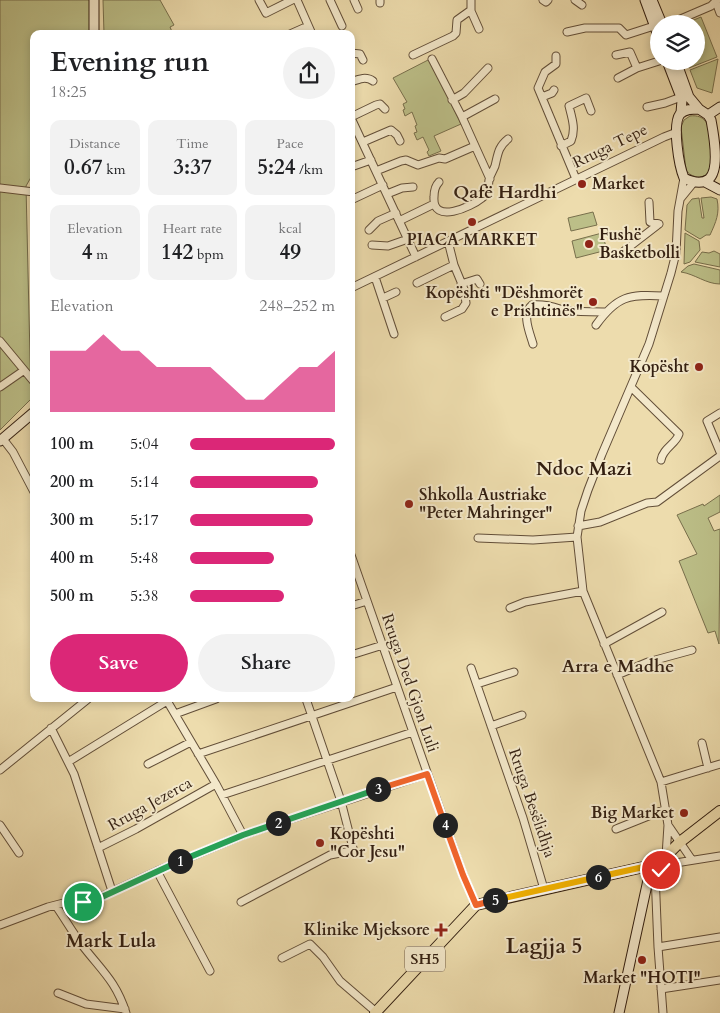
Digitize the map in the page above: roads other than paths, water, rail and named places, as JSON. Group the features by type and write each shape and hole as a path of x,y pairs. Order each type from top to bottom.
{"main road":[{"path":"94,0 94,30"},
{"path":"644,0 652,15"},
{"path":"652,0 656,15"},
{"path":"671,70 681,98 681,113 676,124 681,169 684,178 694,182 705,182 720,190"},
{"path":"679,70 689,97 711,120 719,173 705,182"},
{"path":"708,115 720,107"},
{"path":"681,113 686,110 699,109"},
{"path":"1,440 30,415"},
{"path":"619,1013 657,865 680,842 720,811"},
{"path":"476,905 657,865"},
{"name":"SH5","path":"375,1013 476,905"}],"street":[{"path":"259,0 266,14 292,0"},
{"path":"297,0 310,30"},
{"path":"330,0 342,26"},
{"path":"354,0 358,9"},
{"path":"471,0 471,11 479,29"},
{"path":"543,0 546,2 548,0"},
{"path":"575,0 582,5"},
{"path":"687,15 714,2 720,13"},
{"path":"413,55 453,36 456,33 457,20 471,11"},
{"path":"299,30 308,26"},
{"path":"567,32 585,28 619,28 626,35 650,28"},
{"path":"616,55 630,52 637,68"},
{"path":"355,53 360,54 363,60"},
{"path":"556,56 556,64 545,72 538,88 576,179"},
{"path":"432,59 462,117 490,179"},
{"path":"618,78 650,64"},
{"path":"452,100 464,93 488,68"},
{"path":"355,80 369,78 373,81"},
{"path":"542,97 552,93 554,90"},
{"path":"561,146 571,141 573,134 574,125 569,106 586,98 592,111"},
{"path":"647,107 681,98"},
{"path":"462,117 495,100"},
{"path":"355,115 380,104 385,108"},
{"path":"363,142 391,130 400,141"},
{"name":"Rruga Tepe","path":"355,286 677,132"},
{"path":"355,134 363,142 416,257"},
{"path":"434,204 445,213 452,212 485,196 496,164 499,148 508,139"},
{"path":"376,171 406,160 418,165 439,158 445,159 475,146"},
{"path":"355,166 371,160"},
{"path":"663,1013 658,947 657,865 668,825 666,809 661,782 583,591 578,526 582,507 598,463 649,344 671,273 676,253 678,211 684,178"},
{"path":"434,204 435,189 439,182"},
{"path":"681,198 694,182"},
{"path":"355,198 383,185"},
{"path":"387,194 402,188 413,187"},
{"path":"0,188 30,192"},
{"path":"624,251 659,224 650,222 649,202"},
{"path":"369,230 378,221 398,217 434,204"},
{"path":"372,245 388,246 408,239"},
{"path":"445,317 462,309 466,303 466,297 454,265 448,241"},
{"path":"417,283 454,265"},
{"path":"375,277 394,334"},
{"path":"461,284 476,280 480,284"},
{"path":"383,298 396,292"},
{"path":"596,326 606,312 628,297 663,296"},
{"path":"533,344 526,316 527,310 532,305 606,312"},
{"path":"0,341 30,378"},
{"path":"0,387 23,372"},
{"path":"631,387 679,434 677,439 662,453 661,460"},
{"path":"720,413 707,421 720,452"},
{"path":"1,440 13,452 30,484"},
{"path":"578,526 600,522 642,504 657,502 720,456"},
{"path":"478,538 533,540 578,537"},
{"name":"Rruga Ded Gjon Luli","path":"355,567 463,875 476,905"},
{"path":"510,608 525,602 583,591"},
{"path":"355,605 367,601"},
{"path":"604,644 651,616 662,612"},
{"path":"355,654 382,645"},
{"path":"616,675 648,662 692,650"},
{"name":"Rruga Besëlidhja","path":"472,668 529,835 544,889"},
{"path":"477,684 514,672"},
{"path":"355,701 397,687"},
{"path":"0,770 84,702"},
{"path":"68,762 163,702"},
{"path":"167,702 216,784 243,835"},
{"path":"175,714 208,702"},
{"path":"242,902 268,886 330,856 351,851 352,848 341,801 307,702"},
{"path":"198,754 353,702"},
{"path":"491,726 522,715"},
{"path":"52,728 74,774 112,891"},
{"path":"222,795 413,732"},
{"path":"148,764 191,742"},
{"path":"702,743 708,768"},
{"path":"661,782 719,766"},
{"path":"1,923 75,900 87,903 243,835 427,774"},
{"name":"Rruga Jezerca","path":"98,848 216,784"},
{"path":"616,829 666,809"},
{"path":"0,825 19,853"},
{"path":"668,825 692,860"},
{"path":"657,865 720,856"},
{"path":"157,871 210,971"},
{"path":"56,906 82,945 113,982 125,1011 86,1004 58,993"},
{"path":"658,947 720,937"},
{"path":"282,958 310,944 323,957 340,981 375,1013"},
{"path":"660,989 720,980"}],"place":[{"name":"Market","path":"582,184"},
{"name":"PIACA MARKET","path":"472,222"},
{"name":"Fushë Basketbolli","path":"589,244"},
{"name":"Kopështi \"Dëshmorët e Prishtinës\"","path":"593,302"},
{"name":"Kopësht","path":"699,367"},
{"name":"Shkolla Austriake \"Peter Mahringer\"","path":"409,504"},
{"name":"Big Market","path":"684,813"},
{"name":"Kopështi \"Cor Jesu\"","path":"320,843"},
{"name":"Klinike Mjeksore","path":"441,930"},
{"name":"Market \"HOTI\"","path":"642,960"}],"district":[{"name":"Qafë Hardhi","path":"505,192"},
{"name":"Ndoc Mazi","path":"584,469"},
{"name":"Arra e Madhe","path":"618,666"},
{"name":"Mark Lula","path":"111,941"},
{"name":"Lagjja 5","path":"544,946"}]}
